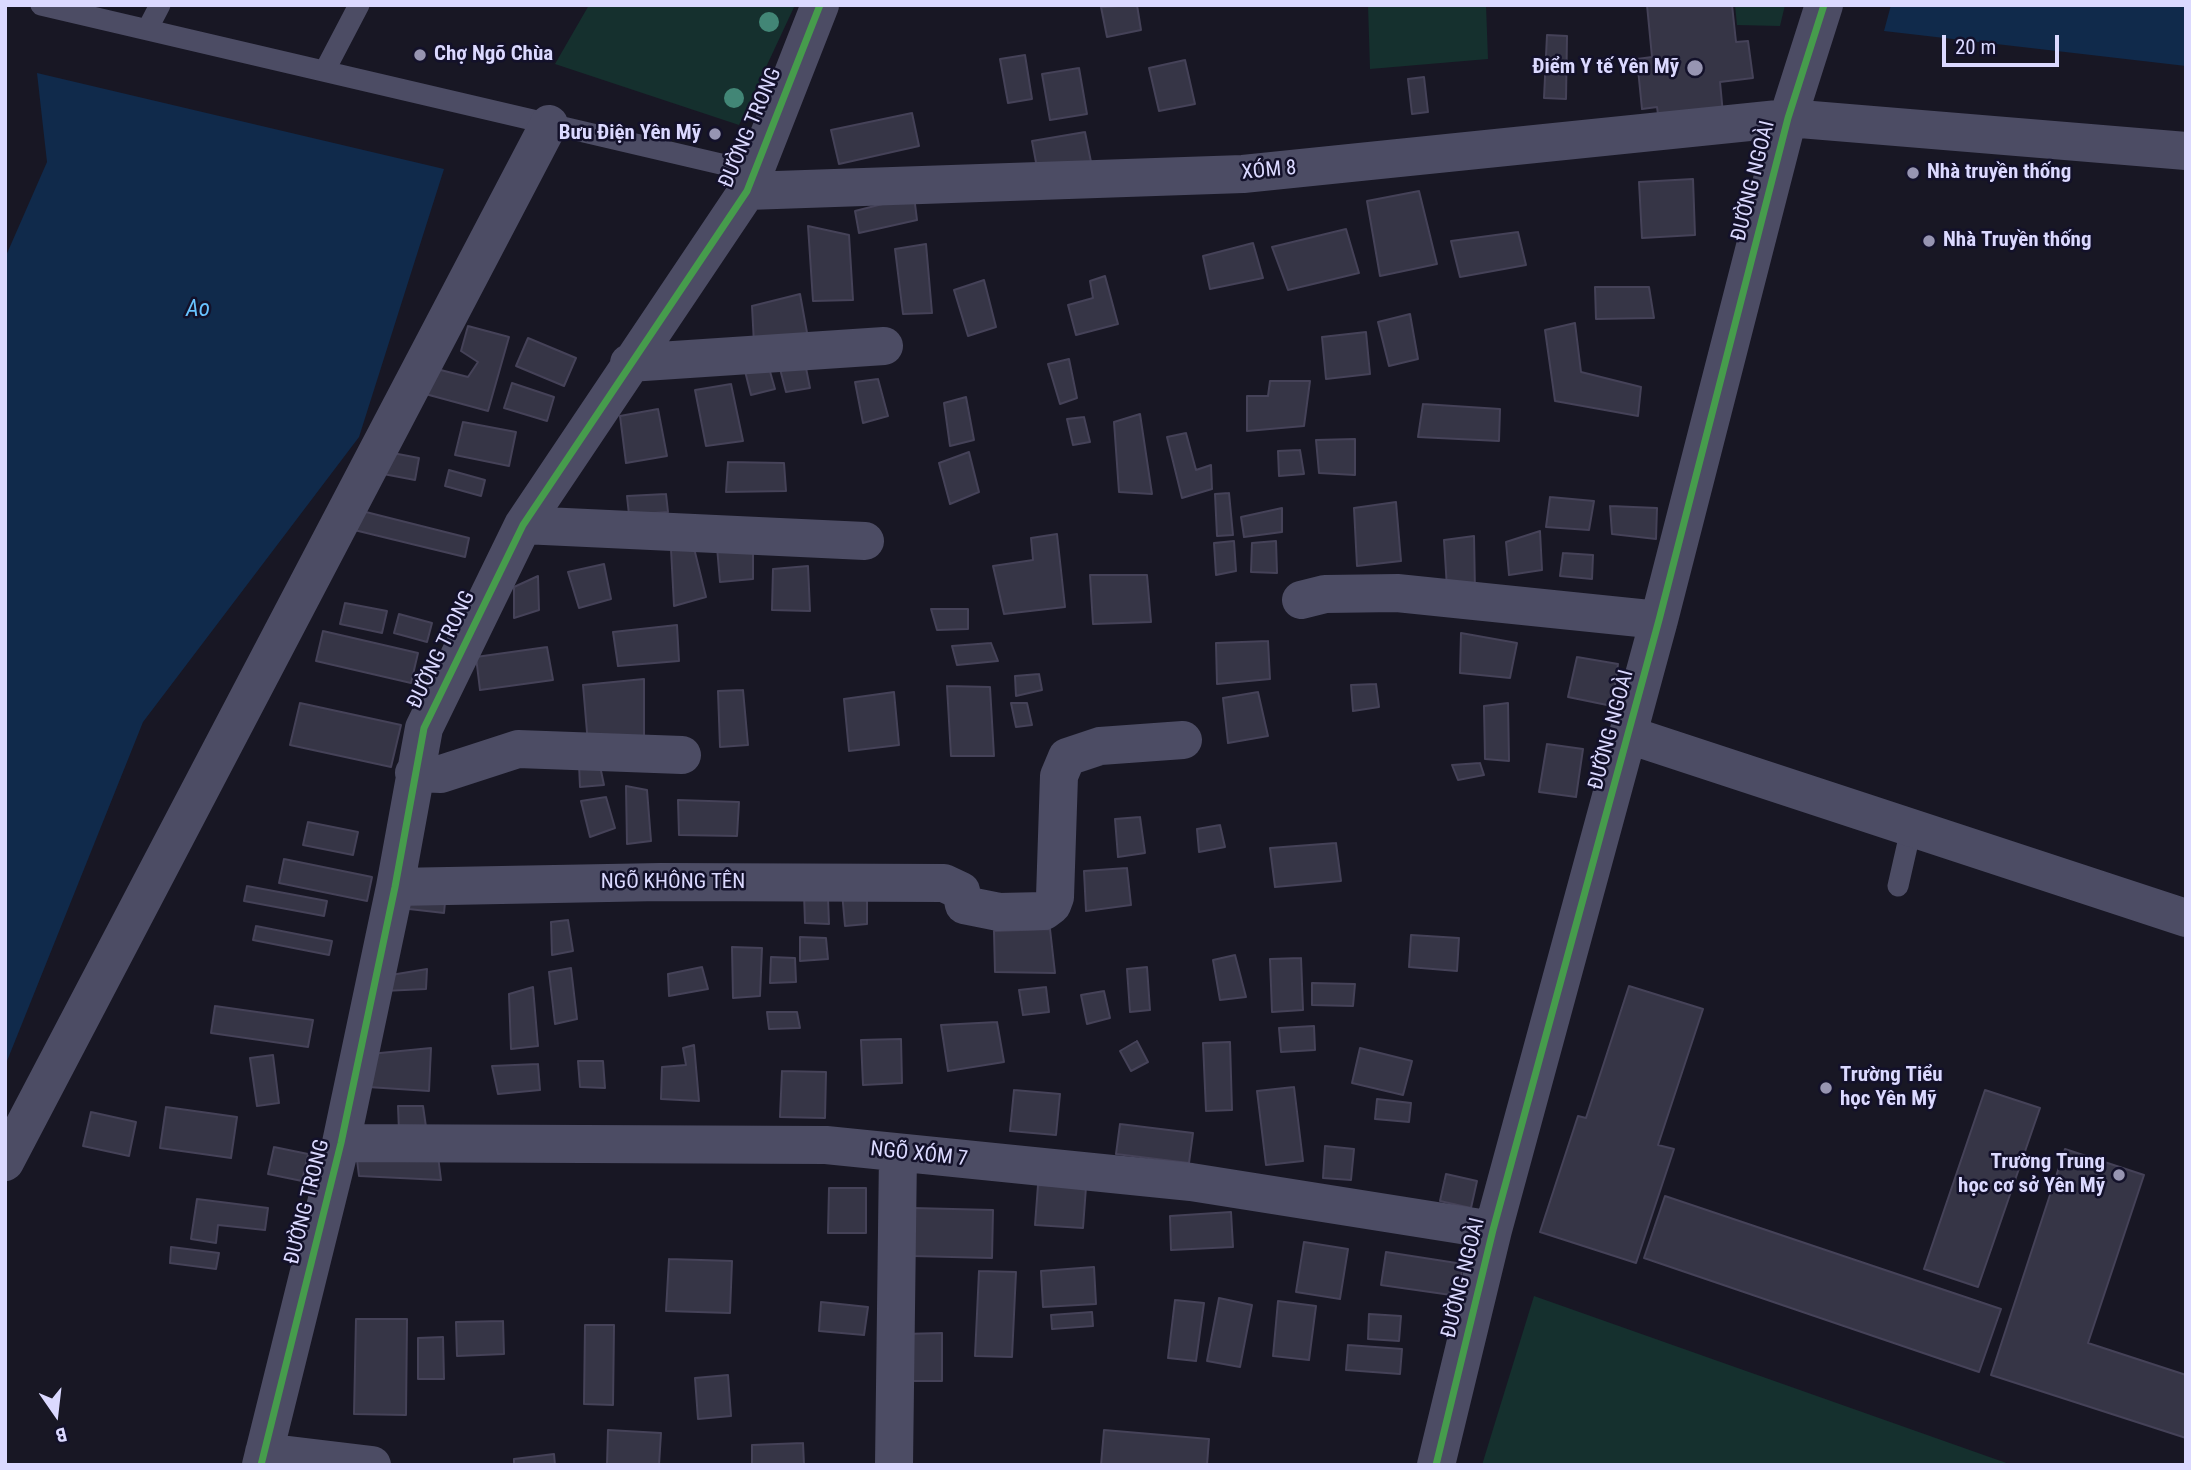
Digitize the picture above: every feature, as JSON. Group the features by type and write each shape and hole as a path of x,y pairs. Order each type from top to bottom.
{"street":[{"name":"ĐƯỜNG TRONG","path":"263,1458 341,1143 395,887 424,728 523,525 751,181 820,5"},
{"name":"ĐƯỜNG NGOÀI","path":"1436,1465 1493,1230 1660,620 1788,118 1824,5"},
{"name":"XÓM 8","path":"751,181 1244,174 1788,118 2186,151"},
{"path":"5,1162 549,124"},
{"path":"629,363 884,346"},
{"path":"523,525 865,541"},
{"path":"1301,600 1325,594 1397,593 1660,620"},
{"path":"1629,735 2186,918"},
{"name":"NGÕ KHÔNG TÊN","path":"395,887 661,882 950,884 961,891 964,905 999,912 1044,911 1052,905 1055,897 1059,776 1068,757 1100,746 1183,740"},
{"path":"414,773 442,774 494,754 518,749 682,755"},
{"name":"NGÕ XÓM 7","path":"341,1143 826,1145 1191,1182 1493,1230"},
{"path":"894,1465 898,1153"},
{"path":"263,1458 372,1465"}],"lane":[{"path":"41,5 549,124 751,181"},
{"path":"148,28 160,5"},
{"path":"325,70 359,5"},
{"path":"1898,886 1912,829"}],"green space":[{"path":"589,5 795,5 739,125 555,64"},
{"path":"1368,5 1486,5 1488,59 1370,69"},
{"path":"1735,5 1785,5 1780,26 1737,25"},
{"path":"1534,1296 2012,1465 1482,1465"}],"water":[{"path":"1891,5 2186,5 2186,66 1884,31"},
{"name":"Ao","path":"37,73 444,169 359,437 143,722 5,1066 5,258 47,162"}],"building":[{"path":"1137,5 1141,30 1107,37 1101,7"},
{"name":"Điểm Y tế Yên Mỹ","path":"1647,5 1732,5 1736,42 1748,41 1753,78 1720,82 1723,114 1659,121 1657,107 1642,109 1637,59 1652,57"},
{"path":"1547,35 1567,36 1566,99 1544,98"},
{"path":"1025,55 1032,99 1008,103 1000,59"},
{"path":"1185,60 1195,104 1159,111 1149,68"},
{"path":"1079,68 1087,114 1050,120 1042,74"},
{"path":"1424,77 1428,112 1412,114 1408,79"},
{"path":"912,113 919,146 839,164 831,130"},
{"path":"1085,132 1091,162 1038,173 1032,141"},
{"path":"1693,179 1695,235 1642,238 1639,182"},
{"path":"1419,191 1437,264 1380,276 1367,201"},
{"path":"914,196 917,220 859,233 855,211"},
{"path":"808,226 849,235 853,300 813,301"},
{"path":"1346,229 1359,273 1288,290 1272,247"},
{"path":"1518,232 1526,265 1460,277 1451,241"},
{"path":"1253,243 1263,278 1210,289 1203,256"},
{"path":"926,244 932,313 903,314 895,249"},
{"path":"1105,276 1118,324 1076,335 1068,305 1093,298 1090,281"},
{"path":"984,280 996,327 968,336 954,290"},
{"path":"1595,287 1649,287 1654,318 1596,319"},
{"path":"800,294 808,338 754,344 752,306"},
{"path":"1410,314 1418,359 1389,366 1378,322"},
{"path":"1575,323 1581,372 1641,387 1638,416 1555,401 1545,330"},
{"path":"468,326 509,337 488,411 418,392 425,366 468,377 478,362 461,351"},
{"path":"1366,332 1370,374 1326,379 1322,337"},
{"path":"528,338 576,358 564,386 516,366"},
{"path":"804,358 810,388 786,392 779,365"},
{"path":"1069,359 1077,398 1060,404 1048,364"},
{"path":"767,361 775,389 751,395 744,367"},
{"path":"878,379 888,416 863,423 855,382"},
{"path":"1270,381 1310,381 1304,426 1247,431 1247,396 1268,396"},
{"path":"512,383 554,397 547,421 504,408"},
{"path":"731,384 743,441 706,446 695,390"},
{"path":"966,397 974,440 950,446 944,403"},
{"path":"1423,404 1500,409 1499,441 1418,437"},
{"path":"658,409 667,456 626,463 620,416"},
{"path":"1140,414 1152,494 1119,492 1114,422"},
{"path":"1084,417 1090,442 1073,445 1067,419"},
{"path":"463,422 516,432 509,466 455,455"},
{"path":"1186,433 1196,470 1211,465 1212,489 1182,498 1167,437"},
{"path":"1355,439 1355,475 1319,473 1316,440"},
{"path":"1300,450 1304,474 1279,476 1278,451"},
{"path":"382,451 419,458 415,480 378,473"},
{"path":"969,452 979,492 950,504 939,463"},
{"path":"728,462 784,463 786,491 726,492"},
{"path":"449,470 485,480 481,496 445,486"},
{"path":"1229,493 1233,535 1217,536 1215,494"},
{"path":"666,494 668,512 629,515 627,496"},
{"path":"1550,497 1594,501 1589,530 1546,527"},
{"path":"1396,502 1401,561 1357,566 1354,508"},
{"path":"1610,506 1657,508 1656,539 1612,534"},
{"path":"350,508 469,538 465,557 346,528"},
{"path":"1282,508 1282,532 1244,537 1241,517"},
{"path":"1540,531 1542,570 1509,575 1506,542"},
{"path":"1057,534 1065,607 1004,614 993,566 1033,560 1031,538"},
{"path":"1474,536 1475,592 1447,588 1444,540"},
{"path":"1234,541 1236,571 1216,575 1214,543"},
{"path":"1276,541 1277,573 1251,572 1252,543"},
{"path":"693,544 706,597 674,606 671,549"},
{"path":"717,547 753,549 753,579 720,582"},
{"path":"1563,553 1593,555 1592,579 1560,576"},
{"path":"604,564 611,599 579,608 568,572"},
{"path":"808,566 810,611 772,610 773,569"},
{"path":"1090,575 1147,575 1151,622 1093,624"},
{"path":"538,576 539,610 514,618 514,587"},
{"path":"345,603 387,611 382,633 340,624"},
{"path":"931,609 968,609 968,629 937,630"},
{"path":"399,614 432,623 427,642 394,633"},
{"path":"677,625 679,661 618,666 613,632"},
{"path":"323,631 418,653 411,683 316,661"},
{"path":"1461,633 1517,643 1510,678 1460,673"},
{"path":"1268,641 1270,679 1217,684 1216,643"},
{"path":"991,643 998,661 957,665 952,646"},
{"path":"547,647 553,680 480,690 476,657"},
{"path":"1577,657 1618,664 1612,706 1568,697"},
{"path":"1039,674 1042,690 1016,696 1015,676"},
{"path":"644,679 644,740 588,744 583,685"},
{"path":"1376,684 1379,707 1353,711 1351,685"},
{"path":"947,686 990,687 994,756 951,756"},
{"path":"743,690 748,745 720,747 718,691"},
{"path":"894,692 899,745 849,751 844,699"},
{"path":"1258,692 1268,736 1228,743 1223,698"},
{"path":"300,703 401,725 391,767 290,745"},
{"path":"1011,703 1027,703 1032,725 1016,727"},
{"path":"1508,703 1509,761 1485,759 1484,706"},
{"path":"1547,744 1583,749 1576,797 1539,792"},
{"path":"1480,763 1484,775 1458,780 1452,765"},
{"path":"579,764 600,766 604,785 580,787"},
{"path":"626,786 647,790 651,841 627,844"},
{"path":"606,797 615,828 590,837 581,801"},
{"path":"678,800 739,802 737,836 679,835"},
{"path":"1140,817 1145,853 1118,857 1115,819"},
{"path":"308,822 358,832 353,855 303,845"},
{"path":"1220,825 1225,847 1199,852 1197,829"},
{"path":"1336,843 1341,881 1275,887 1270,848"},
{"path":"284,859 372,877 367,901 279,883"},
{"path":"1127,868 1131,905 1086,911 1084,871"},
{"path":"447,881 444,913 409,909 412,884"},
{"path":"247,886 327,901 324,916 244,901"},
{"path":"842,892 867,895 867,924 845,926"},
{"path":"804,894 828,898 829,924 805,923"},
{"path":"568,920 573,951 552,955 551,922"},
{"path":"256,926 332,941 329,955 253,940"},
{"path":"1050,929 1055,973 995,972 994,931"},
{"path":"1411,935 1459,938 1457,971 1409,967"},
{"path":"800,937 826,938 828,959 800,961"},
{"path":"732,947 762,948 760,996 733,998"},
{"path":"1235,955 1246,997 1220,1000 1213,960"},
{"path":"771,957 795,958 796,982 770,983"},
{"path":"1301,958 1303,1010 1272,1012 1270,959"},
{"path":"702,967 708,989 669,996 668,974"},
{"path":"1147,967 1150,1010 1130,1012 1127,969"},
{"path":"571,968 577,1019 555,1024 549,972"},
{"path":"427,969 426,989 383,991 391,975"},
{"path":"1312,983 1355,984 1353,1006 1312,1005"},
{"path":"1629,986 1703,1009 1658,1145 1674,1149 1636,1263 1540,1232 1578,1116 1586,1118"},
{"path":"533,987 538,1046 511,1049 509,994"},
{"path":"1046,987 1049,1012 1023,1015 1019,990"},
{"path":"1104,991 1110,1018 1087,1024 1081,995"},
{"path":"215,1006 313,1020 308,1047 211,1033"},
{"path":"767,1012 797,1012 800,1028 769,1029"},
{"path":"997,1022 1004,1062 948,1071 941,1025"},
{"path":"1314,1026 1315,1050 1281,1052 1279,1028"},
{"path":"901,1039 902,1083 863,1085 861,1040"},
{"path":"1137,1041 1148,1062 1131,1071 1120,1051"},
{"path":"1230,1042 1232,1110 1206,1111 1203,1043"},
{"path":"694,1045 699,1101 661,1099 662,1067 686,1065 683,1048"},
{"path":"431,1048 429,1091 368,1087 370,1054"},
{"path":"1360,1048 1412,1061 1403,1095 1352,1083"},
{"path":"273,1055 279,1103 257,1106 250,1058"},
{"path":"578,1061 603,1061 605,1088 580,1087"},
{"path":"538,1064 540,1090 498,1094 492,1066"},
{"path":"782,1071 826,1072 825,1118 780,1117"},
{"path":"1294,1087 1303,1161 1266,1165 1257,1091"},
{"path":"1014,1090 1060,1094 1056,1135 1010,1131"},
{"path":"1985,1090 2040,1108 1978,1287 1924,1269"},
{"path":"1377,1099 1411,1103 1409,1122 1375,1119"},
{"path":"398,1106 423,1106 426,1127 399,1131"},
{"path":"166,1107 237,1117 231,1158 160,1148"},
{"path":"91,1112 136,1122 129,1156 83,1146"},
{"path":"1120,1124 1193,1133 1189,1163 1116,1154"},
{"path":"1325,1146 1354,1149 1351,1180 1323,1178"},
{"path":"274,1147 308,1154 302,1181 268,1174"},
{"path":"2065,1149 2144,1175 2088,1343 2186,1375 2186,1438 1991,1375"},
{"path":"356,1152 438,1156 441,1180 359,1176"},
{"path":"1446,1174 1477,1181 1471,1208 1440,1201"},
{"path":"1038,1185 1086,1187 1083,1228 1035,1225"},
{"path":"829,1188 866,1188 866,1233 828,1233"},
{"path":"1665,1196 2001,1309 1979,1372 1644,1258"},
{"path":"197,1199 268,1208 265,1230 218,1225 216,1243 191,1239"},
{"path":"913,1208 993,1210 992,1258 912,1256"},
{"path":"1231,1212 1233,1247 1171,1250 1170,1216"},
{"path":"1304,1242 1348,1249 1340,1299 1296,1292"},
{"path":"171,1247 219,1253 216,1269 170,1263"},
{"path":"1386,1252 1463,1264 1458,1296 1381,1285"},
{"path":"669,1259 732,1261 730,1313 666,1311"},
{"path":"1094,1267 1096,1304 1043,1307 1041,1271"},
{"path":"979,1271 1016,1272 1012,1357 975,1356"},
{"path":"1219,1298 1252,1305 1240,1367 1207,1361"},
{"path":"1175,1300 1204,1303 1196,1361 1168,1358"},
{"path":"1278,1301 1316,1306 1309,1360 1273,1356"},
{"path":"821,1302 868,1307 864,1335 819,1331"},
{"path":"1092,1312 1093,1326 1052,1329 1051,1315"},
{"path":"1369,1314 1401,1316 1399,1341 1368,1339"},
{"path":"356,1319 407,1319 406,1415 354,1414"},
{"path":"503,1321 504,1354 457,1356 456,1322"},
{"path":"585,1325 614,1325 613,1405 584,1404"},
{"path":"942,1333 942,1381 903,1381 903,1334"},
{"path":"443,1337 444,1379 418,1379 418,1338"},
{"path":"1348,1345 1402,1349 1400,1374 1346,1370"},
{"path":"728,1375 731,1416 698,1419 695,1378"},
{"path":"608,1430 661,1433 659,1465 607,1465"},
{"path":"1104,1430 1209,1439 1207,1465 1101,1465"},
{"path":"803,1443 804,1465 752,1465 752,1445"},
{"path":"554,1454 555,1465 514,1465 514,1459"}],"cycle path":[{"path":"261,1465 341,1143 395,887 424,728 523,525 747,191 820,5"},
{"path":"1436,1465 1493,1230 1659,620 1788,118 1824,5"}],"place":[{"name":"Chợ Ngõ Chùa","path":"420,55"},
{"name":"Điểm Y tế Yên Mỹ","path":"1695,68"},
{"name":"Bưu Điện Yên Mỹ","path":"715,134"},
{"name":"Nhà truyền thống","path":"1913,173"},
{"name":"Nhà Truyền thống","path":"1929,241"},
{"name":"Trường Tiểu học Yên Mỹ","path":"1826,1088"},
{"name":"Trường Trung học cơ sở Yên Mỹ","path":"2119,1175"}]}
